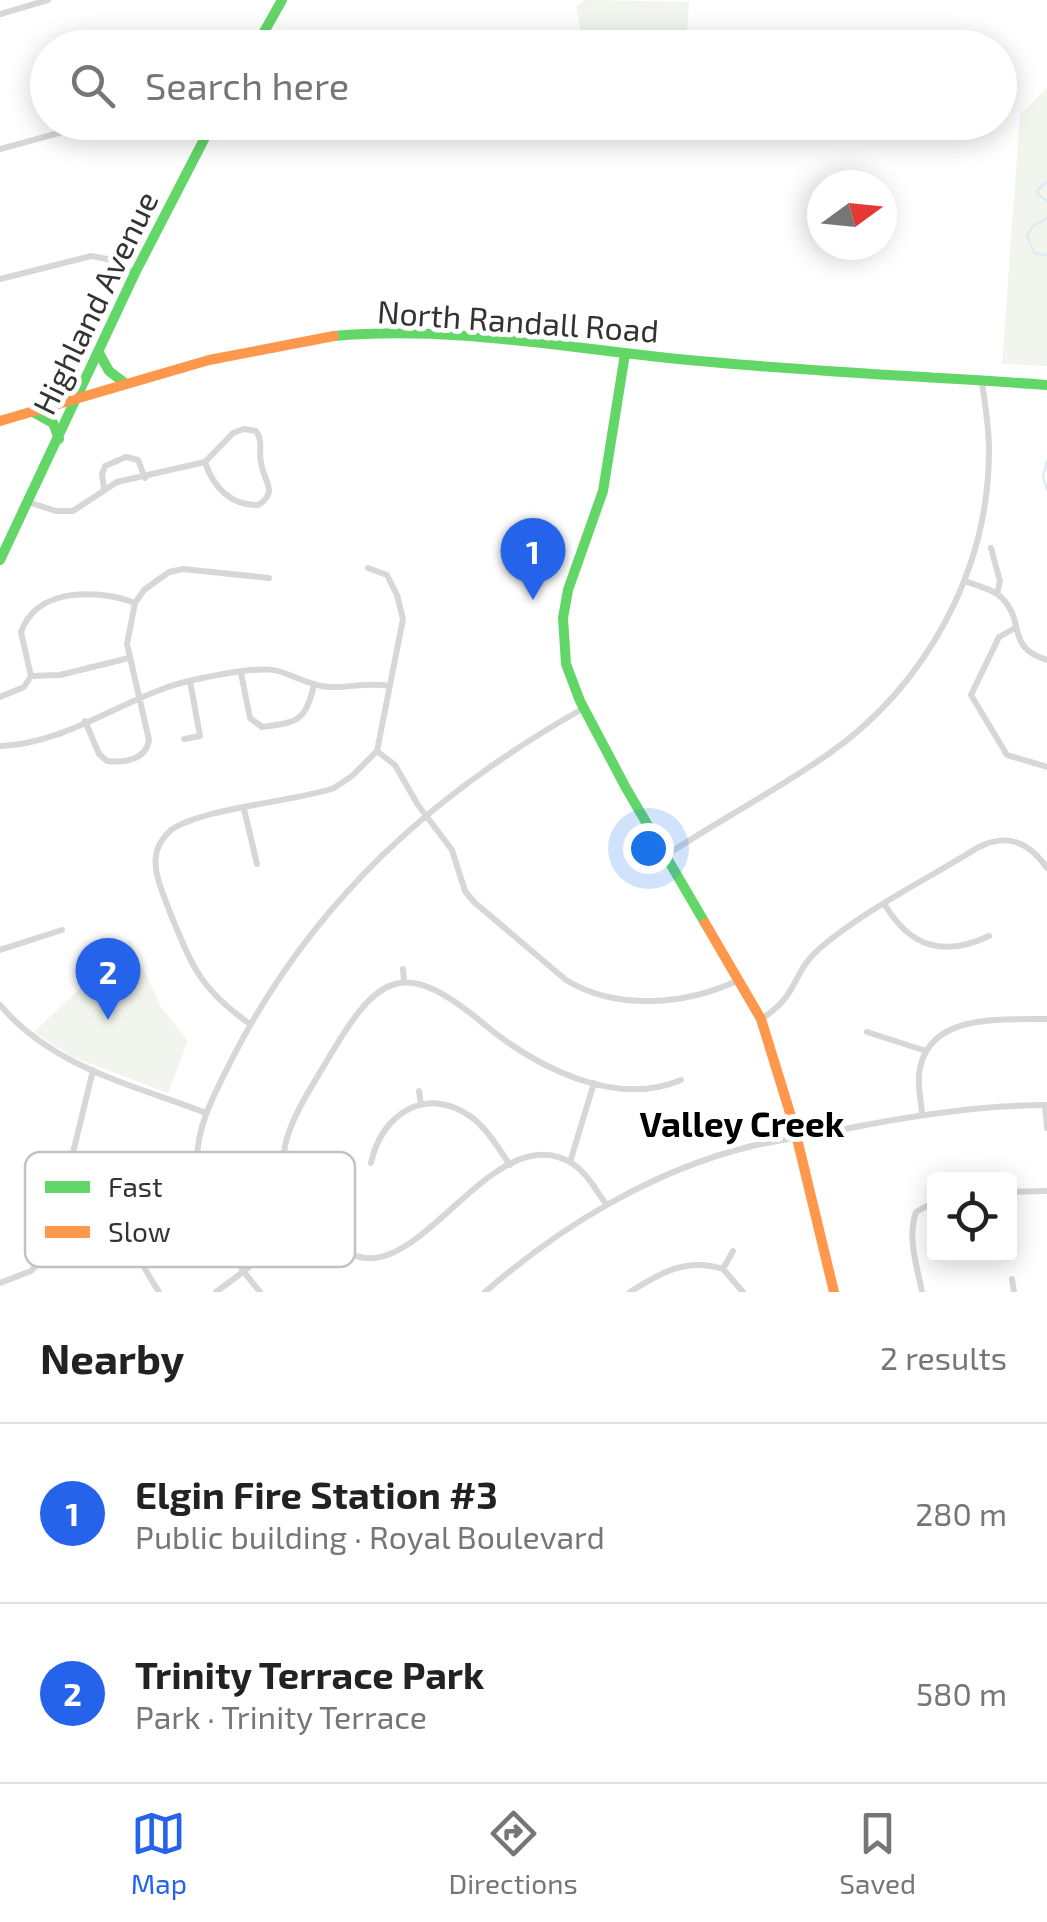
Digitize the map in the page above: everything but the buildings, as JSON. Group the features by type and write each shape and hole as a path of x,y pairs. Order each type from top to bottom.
{"main road":[{"path":"265,30 280,1"},
{"name":"Highland Avenue","path":"0,560 200,140"},
{"name":"North Randall Road","path":"0,421 272,344 340,336 466,337 735,365 1047,385"},
{"path":"99,354 114,378 126,384"},
{"path":"625,354 603,491 568,590 563,618 566,664 584,708 760,1019 797,1136 834,1292"},
{"path":"33,412 53,423 59,439"}],"street":[{"path":"0,14 19,4 48,0"},
{"path":"0,149 33,140"},
{"path":"0,279 91,256 135,273"},
{"path":"665,856 828,754 856,733 920,666 965,581 980,532 988,467 982,380"},
{"path":"28,502 70,512 104,488 122,481 205,462 233,432 244,429 256,431 261,439 262,468 271,486 268,498 258,506 232,501 214,482 205,462"},
{"path":"104,488 105,466 126,457 138,460 145,478"},
{"path":"991,548 1000,581 997,594"},
{"path":"85,721 103,759 113,762 139,757 148,748 127,644 135,602 154,580 183,568 269,578"},
{"path":"250,1024 215,998 197,974 166,900 155,860 162,840 172,829 194,820 334,788 377,751 402,619 398,595 387,575 368,568"},
{"path":"965,581 997,594 1010,610 1026,651 1047,660"},
{"path":"0,697 24,687 31,676 21,632 30,614 74,594 106,594 135,602"},
{"path":"1015,628 999,637 971,695 1007,754 1047,767"},
{"path":"31,676 60,675 129,658"},
{"path":"0,746 30,742 190,680 241,672 274,669 314,685 334,688 374,683 389,686"},
{"path":"241,672 250,718 262,727 302,717 308,710 314,685"},
{"path":"184,739 200,736 190,680"},
{"path":"198,1152 206,1113 250,1024 290,962 339,898 426,815 494,761 584,708"},
{"path":"377,751 395,765 452,850 465,891 474,902 582,989 627,1002 715,990 740,980"},
{"path":"244,809 257,864"},
{"path":"760,1019 787,998 806,961 832,938 993,841 1024,844 1034,850 1047,868"},
{"path":"885,905 903,930 925,944 961,947 989,936"},
{"path":"0,950 62,930"},
{"path":"798,956 806,961"},
{"path":"403,969 404,982"},
{"path":"286,1152 293,1124 363,1005 379,992 404,982 445,992 517,1050 561,1073 639,1088 681,1080"},
{"path":"0,1005 34,1040 58,1055 206,1113"},
{"path":"922,1114 919,1080 926,1052 944,1032 960,1024 1047,1018"},
{"path":"867,1032 926,1052"},
{"path":"74,1152 93,1070"},
{"path":"570,1162 594,1082"},
{"path":"419,1092 421,1105"},
{"path":"485,1292 531,1255 607,1205 726,1154 797,1136 974,1108 1046,1104 1047,1128"},
{"path":"372,1163 377,1140 391,1120 421,1105 442,1105 469,1115 510,1165"},
{"path":"355,1256 392,1255 510,1165 536,1157 570,1162 607,1205"},
{"path":"1017,1192 1047,1191"},
{"path":"922,1292 911,1241 916,1212 927,1206"},
{"path":"723,1268 733,1251"},
{"path":"630,1292 680,1266 705,1264 723,1268 743,1292"},
{"path":"0,1282 35,1267"},
{"path":"145,1267 159,1292"},
{"path":"242,1267 260,1292"},
{"path":"216,1292 249,1267"},
{"path":"1012,1278 1014,1292"}],"shaded area":[{"path":"584,0 689,2 687,30 581,30 576,7"},
{"path":"1047,88 1047,366 1002,364 1020,115"},
{"path":"130,941 161,1007 188,1041 168,1093 73,1057 34,1032"}],"waterway":[{"path":"1047,182 1037,190 1047,201"},
{"path":"1047,218 1032,227 1027,236 1034,253 1047,255"},
{"path":"1047,461 1043,477 1047,490"}],"traffic: fast":[{"path":"265,30 282,0"},
{"path":"0,560 135,273 204,140"},
{"path":"334,336 459,335 715,363 1047,385"},
{"path":"99,353 109,371 126,384"},
{"path":"625,354 603,491 568,590 563,618 566,664 580,701 626,788 705,923"},
{"path":"33,412 53,423 59,439"}],"traffic: slow":[{"path":"0,421 209,360 334,336"},
{"path":"705,923 761,1019 794,1126 834,1292"}],"place":[{"name":"Elgin Fire Station #3","path":"533,600"},
{"name":"Trinity Terrace Park","path":"108,1020"}],"district":[{"name":"Valley Creek","path":"742,1125"}]}
